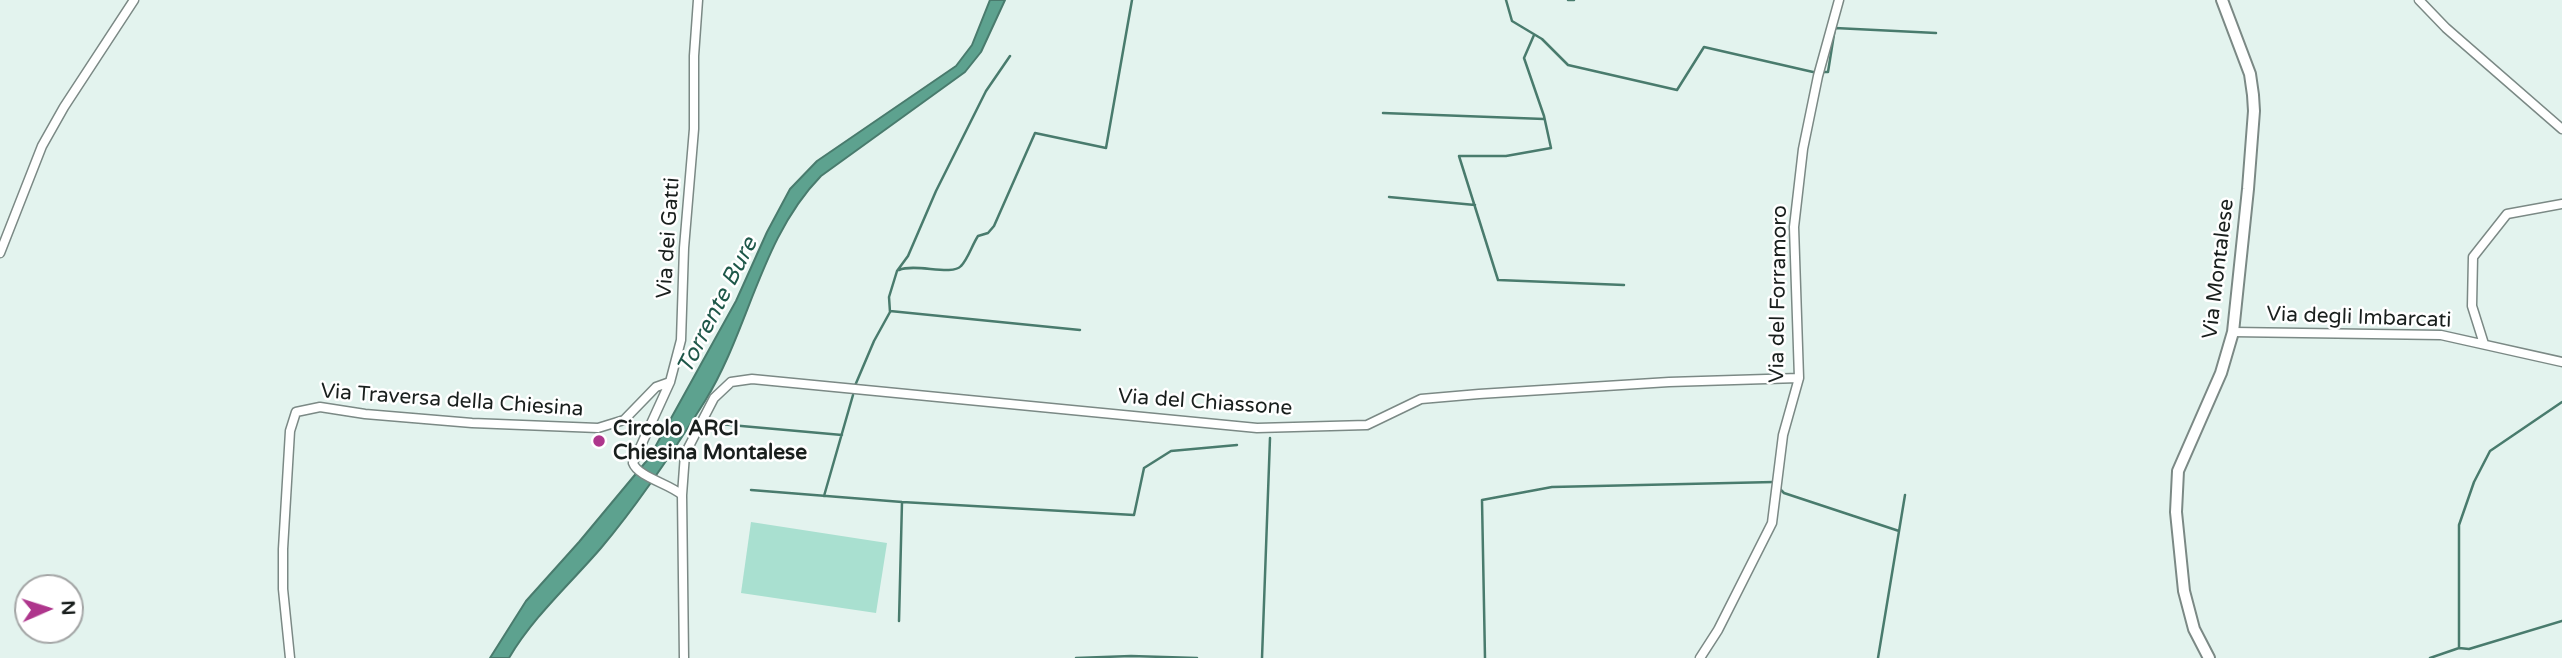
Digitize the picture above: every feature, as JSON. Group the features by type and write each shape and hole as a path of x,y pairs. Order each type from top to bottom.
{"main road":[{"name":"Via Montalese","path":"2209,658 2194,629 2184,591 2176,512 2178,471 2221,373 2233,332 2254,111 2250,74 2222,0"}],"street":[{"path":"0,253 33,168 52,128 134,0"},
{"name":"Via dei Gatti","path":"682,495 672,487 637,470 635,457 670,382 681,340 684,248 694,141 694,56 698,0"},
{"name":"Via del Forramoro","path":"1700,658 1718,630 1772,523 1783,435 1799,378 1796,331 1796,214 1808,124 1839,0"},
{"path":"2419,0 2446,28 2562,129"},
{"name":"Via degli Imbarcati","path":"2484,344 2472,306 2473,257 2507,214 2562,204"},
{"name":"Via degli Imbarcati","path":"2233,332 2441,335 2562,362"},
{"name":"Via del Chiassone","path":"684,658 685,560 682,495 685,454 714,398 731,382 752,379 1257,428 1367,425 1421,399 1669,382 1799,378"},
{"name":"Via Traversa della Chiesina","path":"290,658 283,589 283,549 290,431 296,412 320,407 365,414 485,424 598,428 624,420 656,387 670,382"}],"shaded area":[{"path":"990,0 1005,0 981,52 965,72 821,176 801,200 770,255 720,373 705,401 643,495 615,531 540,615 509,658 490,658 526,601 649,458 736,301 790,189 817,161 956,66 972,45"},
{"path":"751,522 887,543 876,613 741,593"}],"waterway":[{"path":"899,270 950,270 961,266 978,236 988,233 994,226 1035,133 1106,148 1132,0"},
{"path":"1506,0 1512,21 1542,39 1568,65 1677,90 1704,47 1813,72 1828,72 1835,28 1936,33"},
{"path":"1568,0 1574,0"},
{"path":"1534,35 1524,58 1544,116 1551,148 1506,156 1459,156 1498,280 1624,285"},
{"path":"854,388 890,312 889,297 897,271 908,256 936,191 986,91 1010,56"},
{"path":"1383,113 1544,119"},
{"path":"1389,197 1475,205"},
{"path":"890,311 1080,330"},
{"path":"824,496 853,395"},
{"path":"2459,648 2459,525 2474,482 2490,451 2562,402"},
{"path":"708,423 842,435"},
{"path":"1262,658 1270,438"},
{"path":"751,490 902,502 1134,515 1144,468 1171,451 1237,445"},
{"path":"1485,658 1482,500 1552,487 1774,482"},
{"path":"1778,487 1784,493 1899,531"},
{"path":"1878,658 1905,495"},
{"path":"899,621 902,502"},
{"path":"2430,658 2562,621"},
{"path":"1076,658 1197,658"}],"place":[{"name":"Circolo ARCI Chiesina Montalese","path":"599,441"}],"water label":[{"name":"Torrente Bure","path":"718,306"}]}
